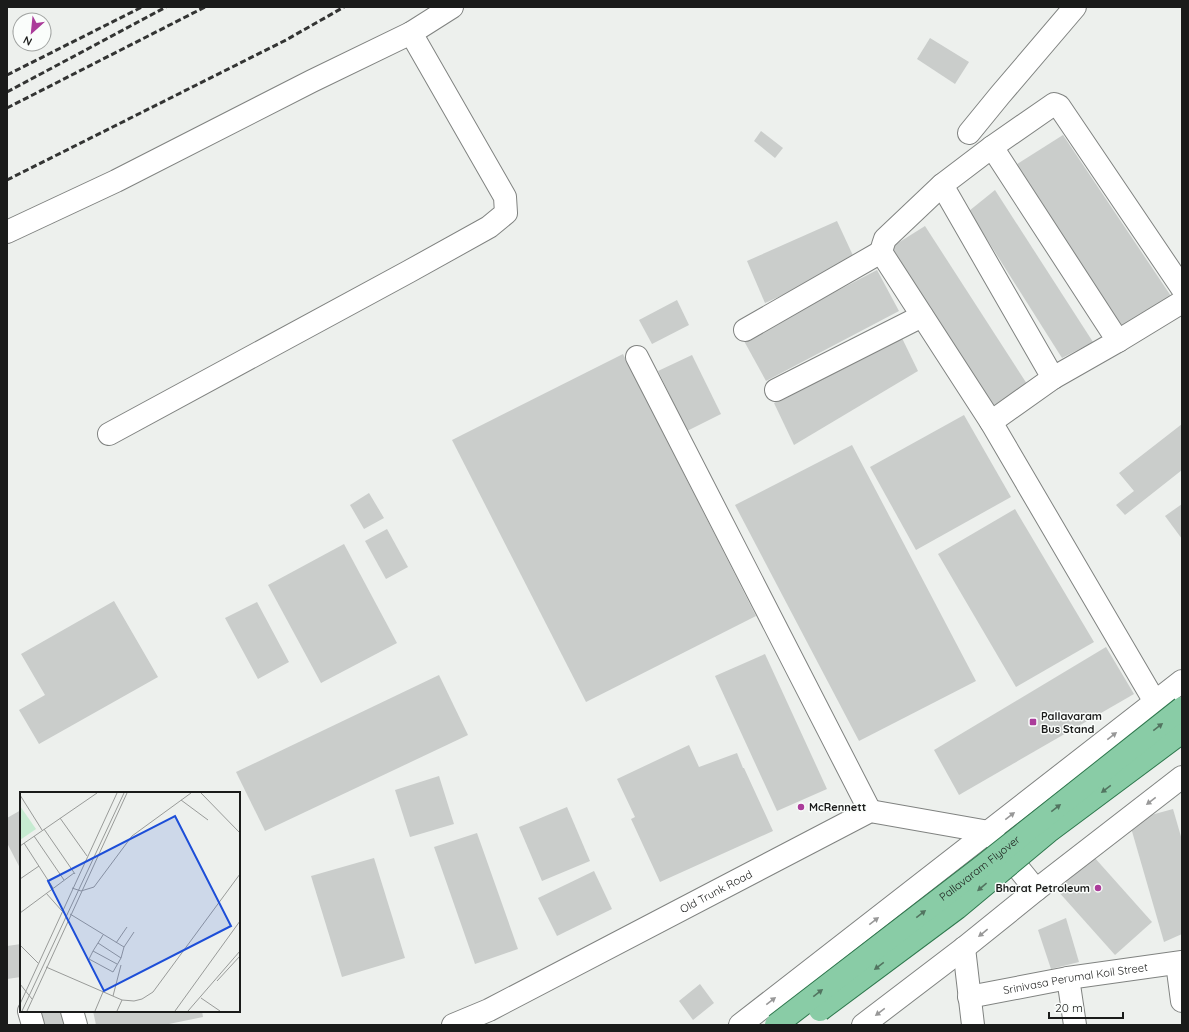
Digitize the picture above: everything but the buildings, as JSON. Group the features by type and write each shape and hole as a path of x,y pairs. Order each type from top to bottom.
{"main road":[{"name":"Pallavaram Flyover","path":"776,1025 984,865 1182,708"},
{"name":"Pallavaram Flyover","path":"799,1025 957,908 1048,832 1182,732"}],"street":[{"path":"7,232 116,182 312,81 410,33 452,7"},
{"path":"969,133 1075,7"},
{"path":"109,434 482,231 506,213 505,197 410,33"},
{"path":"745,330 881,252 885,240 942,185 992,147 1054,104 1059,106 1182,288"},
{"path":"992,147 1118,341"},
{"path":"942,185 1053,378"},
{"path":"881,252 991,422 1155,702"},
{"path":"991,422 1053,378 1182,302"},
{"path":"776,390 922,316"},
{"path":"637,357 870,812 989,832 1036,890"},
{"path":"740,1025 1182,681"},
{"path":"864,1025 1182,777"},
{"name":"Old Trunk Road","path":"453,1025 489,1010 870,812"},
{"path":"964,948 973,1025"},
{"path":"1180,962 1182,1001"},
{"name":"Srinivasa Perumal Koil Street","path":"969,997 1068,978 1180,962"},
{"path":"1068,978 1075,1025"},
{"path":"29,1012 32,1025"},
{"path":"72,1012 76,1025"}],"railway":[{"path":"7,75 142,7"},
{"path":"7,92 166,7"},
{"path":"7,108 205,7"},
{"path":"7,180 286,40 344,7"}],"place":[{"name":"Pallavaram Bus Stand","path":"1033,722"},
{"name":"McRennett","path":"801,807"},
{"name":"Bharat Petroleum","path":"1098,888"}]}
